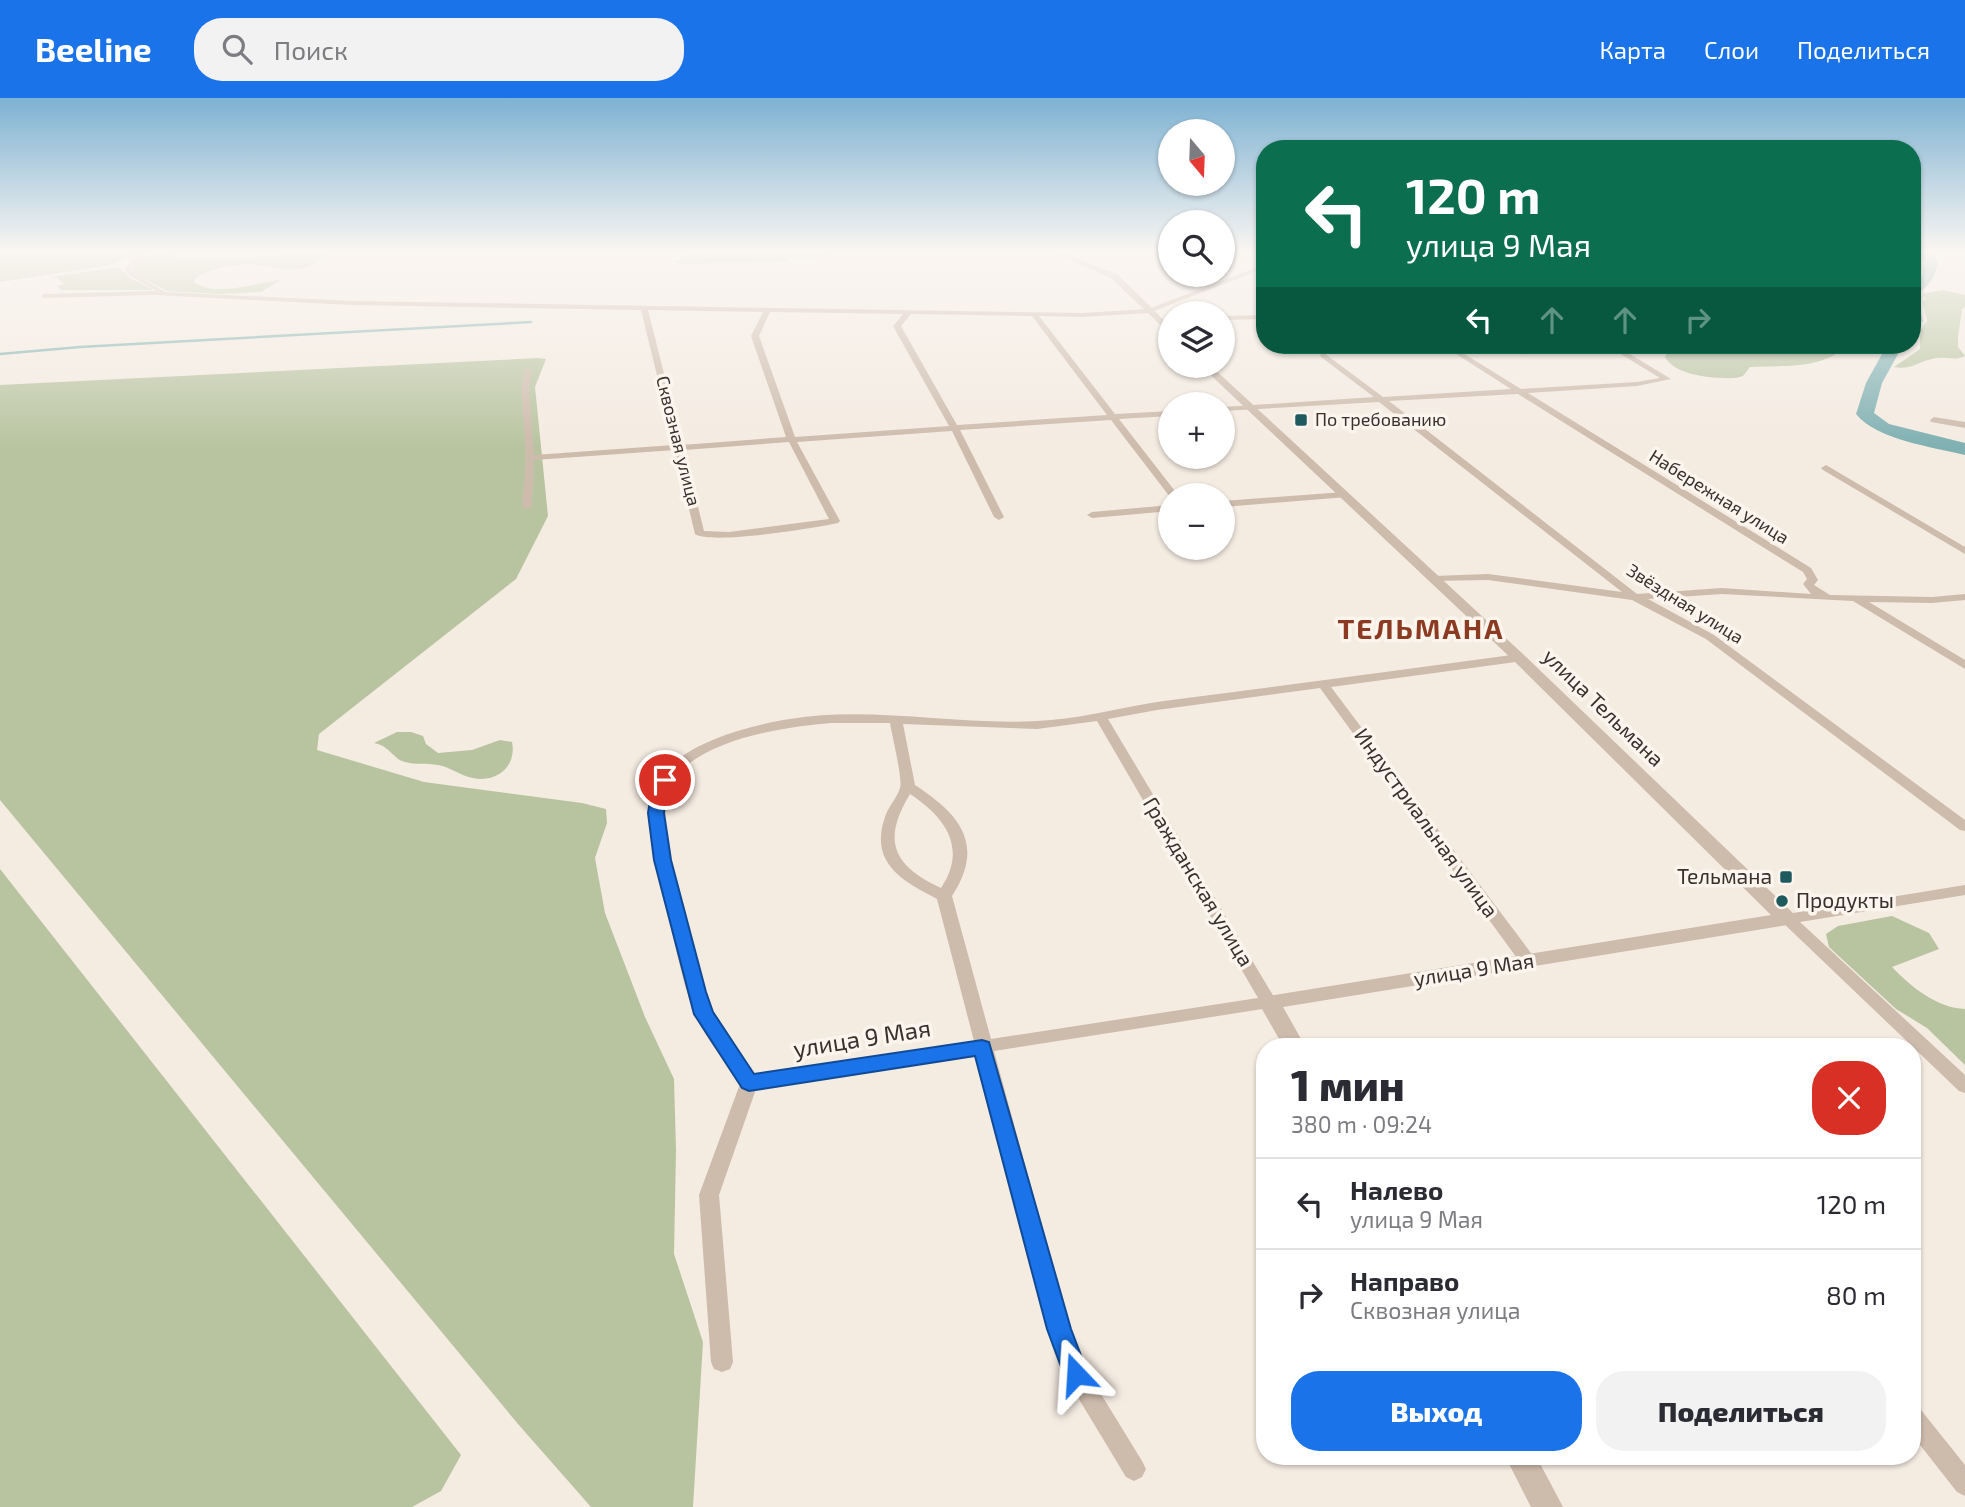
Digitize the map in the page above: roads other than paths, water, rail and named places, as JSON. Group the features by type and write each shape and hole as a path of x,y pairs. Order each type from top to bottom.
{"street":[{"name":"Сквозная улица","path":"646,316 700,534 729,535 835,521 791,438"},
{"path":"765,316 755,336 791,438"},
{"path":"906,316 897,326 954,427 999,517"},
{"path":"1035,316 1163,483"},
{"path":"1235,318 1256,317"},
{"name":"Набережная улица","path":"1460,354 1807,570 1812,580 1808,584 1812,590 1828,598"},
{"path":"1235,408 1645,383 1667,379 1624,354"},
{"name":"Звёздная улица","path":"1324,355 1635,597 1710,637 1965,827"},
{"path":"527,506 530,458 525,387 528,370"},
{"name":"улица Тельмана","path":"1219,378 1519,658 1787,919 1914,1038"},
{"path":"530,458 1158,414"},
{"path":"1934,420 1965,425"},
{"path":"1826,468 1965,551"},
{"path":"1235,503 1344,495"},
{"path":"1092,514 1158,509"},
{"path":"1434,579 1488,577 1635,597 1808,584"},
{"path":"1722,591 1828,598 1932,600 1965,597"},
{"path":"1855,598 1965,665"},
{"path":"722,1362 709,1195 749,1083 703,1014 663,860 656,813 659,793 665,780 682,762 703,750 758,728 798,722 896,719 1034,725 1102,719 1157,706 1519,658"},
{"name":"Индустриальная улица","path":"1323,684 1528,961"},
{"path":"896,719 908,787 895,805 888,826 891,854 901,871 944,896 982,1048 1059,1329 1076,1374 1134,1469"},
{"name":"Гражданская улица","path":"1102,719 1289,1038"},
{"path":"908,787 936,805 958,837 961,857 959,874 944,896"},
{"name":"улица 9 Мая","path":"749,1083 1965,890"},
{"name":"улица Тельмана","path":"1921,1045 1965,1086"},
{"path":"1921,1428 1965,1484"},
{"path":"1526,1465 1548,1507"}],"waterway":[{"path":"0,354 80,347 531,322"},
{"path":"1890,354 1874,383 1865,414 1883,428 1965,449"}],"place":[{"name":"По требованию","path":"1301,420"},
{"name":"Тельмана","path":"1786,877"},
{"name":"Продукты","path":"1782,901"}],"district":[{"name":"ТЕЛЬМАНА","path":"1421,629"}]}
